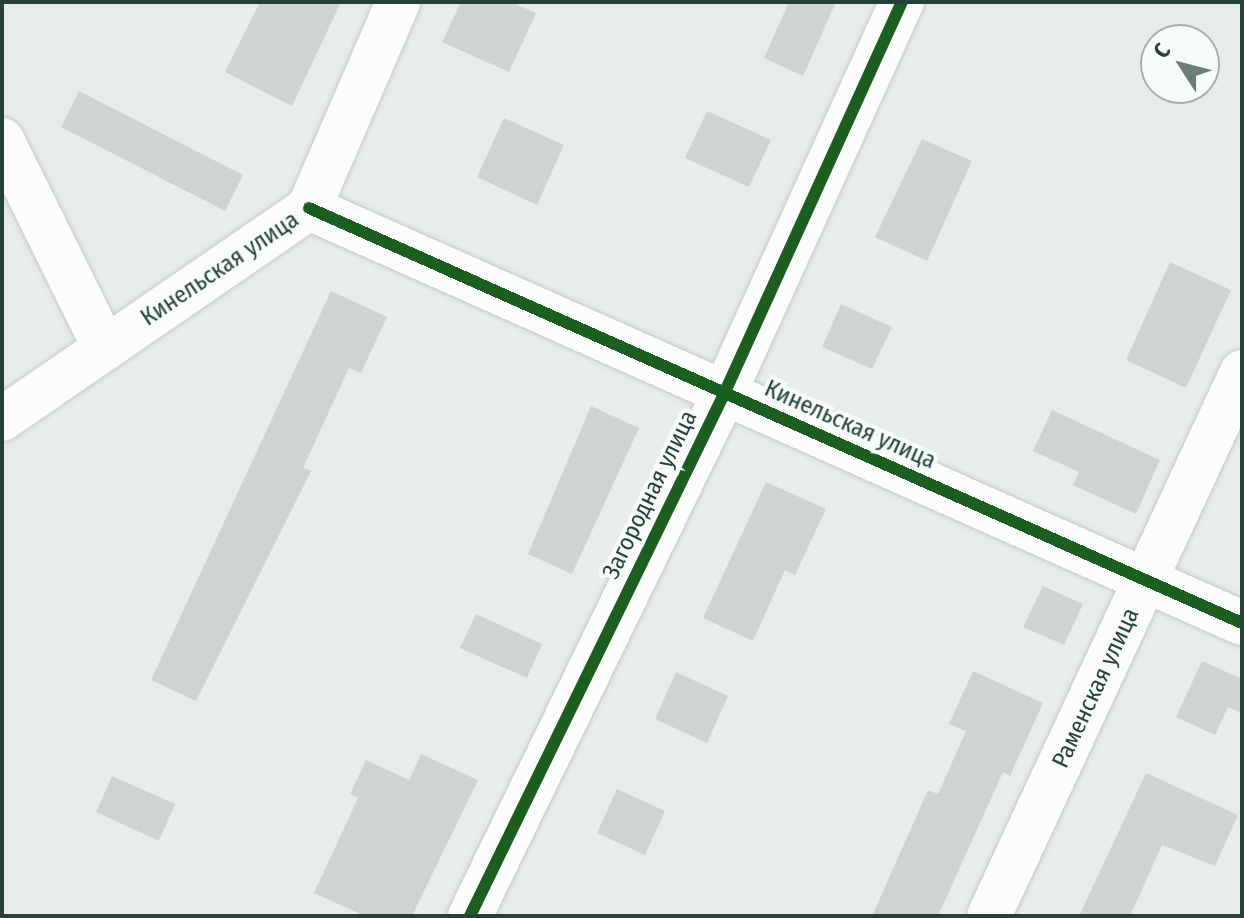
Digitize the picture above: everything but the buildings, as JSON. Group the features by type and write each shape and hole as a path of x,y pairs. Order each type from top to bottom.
{"street":[{"path":"309,208 398,2"},
{"name":"Загородная улица","path":"470,916 724,394 902,2"},
{"path":"2,140 105,348"},
{"name":"Кинельская улица","path":"2,419 309,208 1242,623"},
{"name":"Раменская улица","path":"989,916 1242,372"}],"cycle path":[{"path":"470,916 724,394 902,2"},
{"path":"309,208 1242,623"}]}
